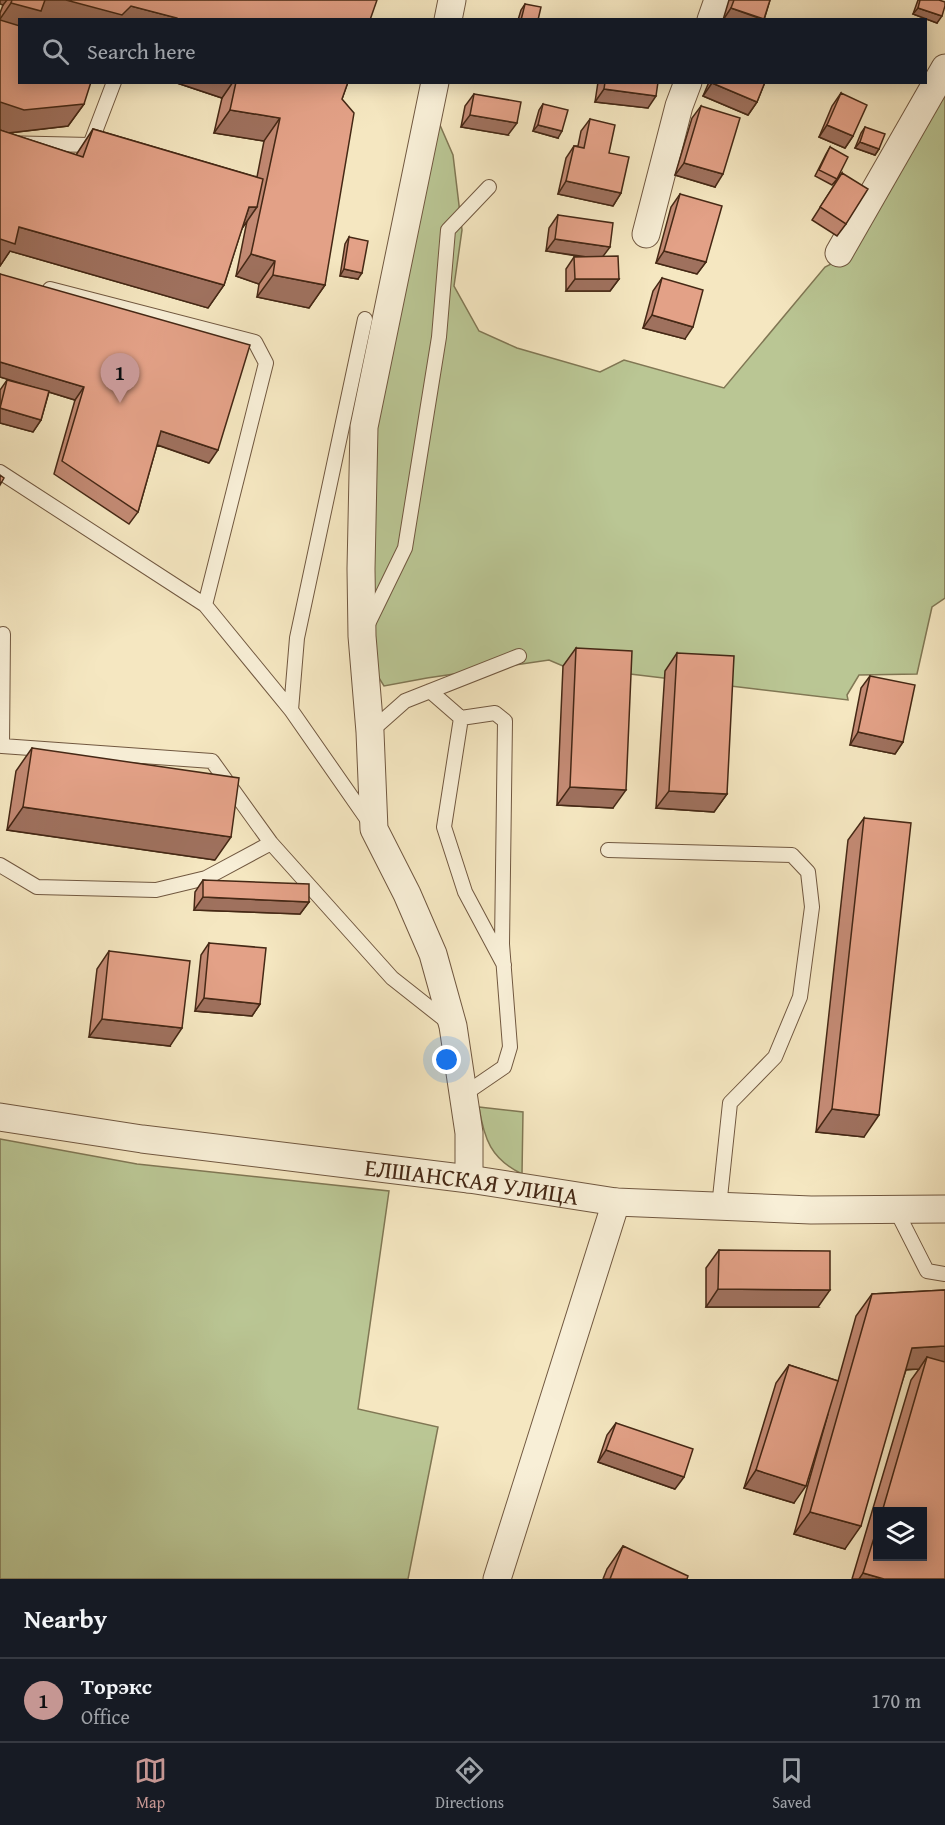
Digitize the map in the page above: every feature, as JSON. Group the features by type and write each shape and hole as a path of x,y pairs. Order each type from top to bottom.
{"street":[{"path":"448,18 452,0"},
{"path":"712,18 718,0"},
{"path":"839,253 945,68"},
{"path":"435,84 364,427 362,636 370,732 374,829 407,894 433,954 453,1026 470,1133 468,1179"},
{"path":"646,234 687,84"},
{"name":"ЕЛШАНСКАЯ УЛИЦА","path":"0,1117 142,1138 468,1179 616,1202 811,1210 945,1209"},
{"path":"497,1579 616,1202"}],"lane":[{"path":"0,143 90,145 113,84"},
{"path":"362,636 405,548 439,337 448,230 489,187"},
{"path":"35,285 255,342 266,363 205,605"},
{"path":"291,710 297,638 365,319"},
{"path":"0,472 205,605 291,710 374,829"},
{"path":"3,634 1,748 212,761 271,843 392,978 453,1026"},
{"path":"370,732 405,701 519,656"},
{"path":"430,691 461,718 495,713 505,721 502,944 510,1047 504,1067 463,1095"},
{"path":"461,718 444,826 465,892 504,965"},
{"path":"0,865 37,887 156,890 206,878 271,843"},
{"path":"608,850 792,855 808,872 812,907 800,997 775,1057 730,1103 719,1207"},
{"path":"896,1209 927,1270 945,1274"}],"green space":[{"path":"945,82 945,598 932,607 917,674 859,675 847,695 848,700 563,666 549,660 384,686 374,670 372,429 436,116 453,155 462,230 454,286 479,331 517,348 600,372 624,360 724,388 825,267 843,258"},
{"path":"479,1107 523,1112 522,1174 496,1155 483,1129"},
{"path":"0,1139 137,1164 389,1191 358,1409 438,1427 408,1579 0,1579"}],"building":[{"path":"12,0 45,0 41,11 11,3"},
{"path":"66,0 377,0 371,18 177,18 131,6 122,15"},
{"path":"734,0 770,0 764,18 731,8"},
{"path":"920,0 945,2 942,16 918,8"},
{"path":"525,4 541,7 538,18 522,18"},
{"path":"0,20 18,25 18,84 90,84 84,104 24,110 0,102"},
{"path":"236,84 347,84 342,99 354,113 325,285 273,275 275,261 251,254 280,118 230,110"},
{"path":"605,84 658,84 656,96 604,89"},
{"path":"714,84 764,84 757,102"},
{"path":"841,93 867,105 853,136 827,125"},
{"path":"474,94 521,102 517,123 470,115"},
{"path":"543,104 568,110 562,131 538,125"},
{"path":"701,106 740,118 723,174 684,163"},
{"path":"590,119 615,125 609,153 629,157 621,193 566,181 574,146 584,148"},
{"path":"865,127 885,134 879,149 860,142"},
{"path":"93,129 263,179 257,207 249,207 224,285 19,227 15,244 0,239 0,130 83,157"},
{"path":"830,147 848,157 837,179 819,170"},
{"path":"842,173 868,189 846,224 820,207"},
{"path":"680,194 722,206 706,262 664,251"},
{"path":"558,215 613,223 610,247 555,239"},
{"path":"349,237 368,241 362,273 344,269"},
{"path":"618,256 619,279 575,279 574,257"},
{"path":"0,274 250,345 218,450 161,431 138,512 62,461 84,387 0,362"},
{"path":"662,278 703,290 693,327 652,315"},
{"path":"7,380 49,391 41,420 0,408"},
{"path":"576,648 632,651 626,790 570,787"},
{"path":"677,653 734,656 727,794 669,791"},
{"path":"870,676 915,685 903,742 858,732"},
{"path":"32,748 239,778 231,837 23,807"},
{"path":"864,818 911,823 879,1115 832,1109"},
{"path":"203,880 309,884 309,902 203,897"},
{"path":"209,943 266,948 260,1004 204,998"},
{"path":"109,951 190,961 182,1028 102,1019"},
{"path":"719,1250 830,1251 830,1290 718,1289"},
{"path":"945,1290 945,1346 912,1348 861,1526 810,1512 872,1294"},
{"path":"927,1357 945,1362 945,1579 884,1579 863,1573 873,1541 873,1561 927,1561 927,1507 883,1507"},
{"path":"789,1365 838,1381 806,1486 756,1470"},
{"path":"616,1423 693,1449 684,1477 606,1450"},
{"path":"623,1546 688,1576 687,1579 610,1579"}],"place":[{"name":"Торэкс","path":"120,403"}]}
